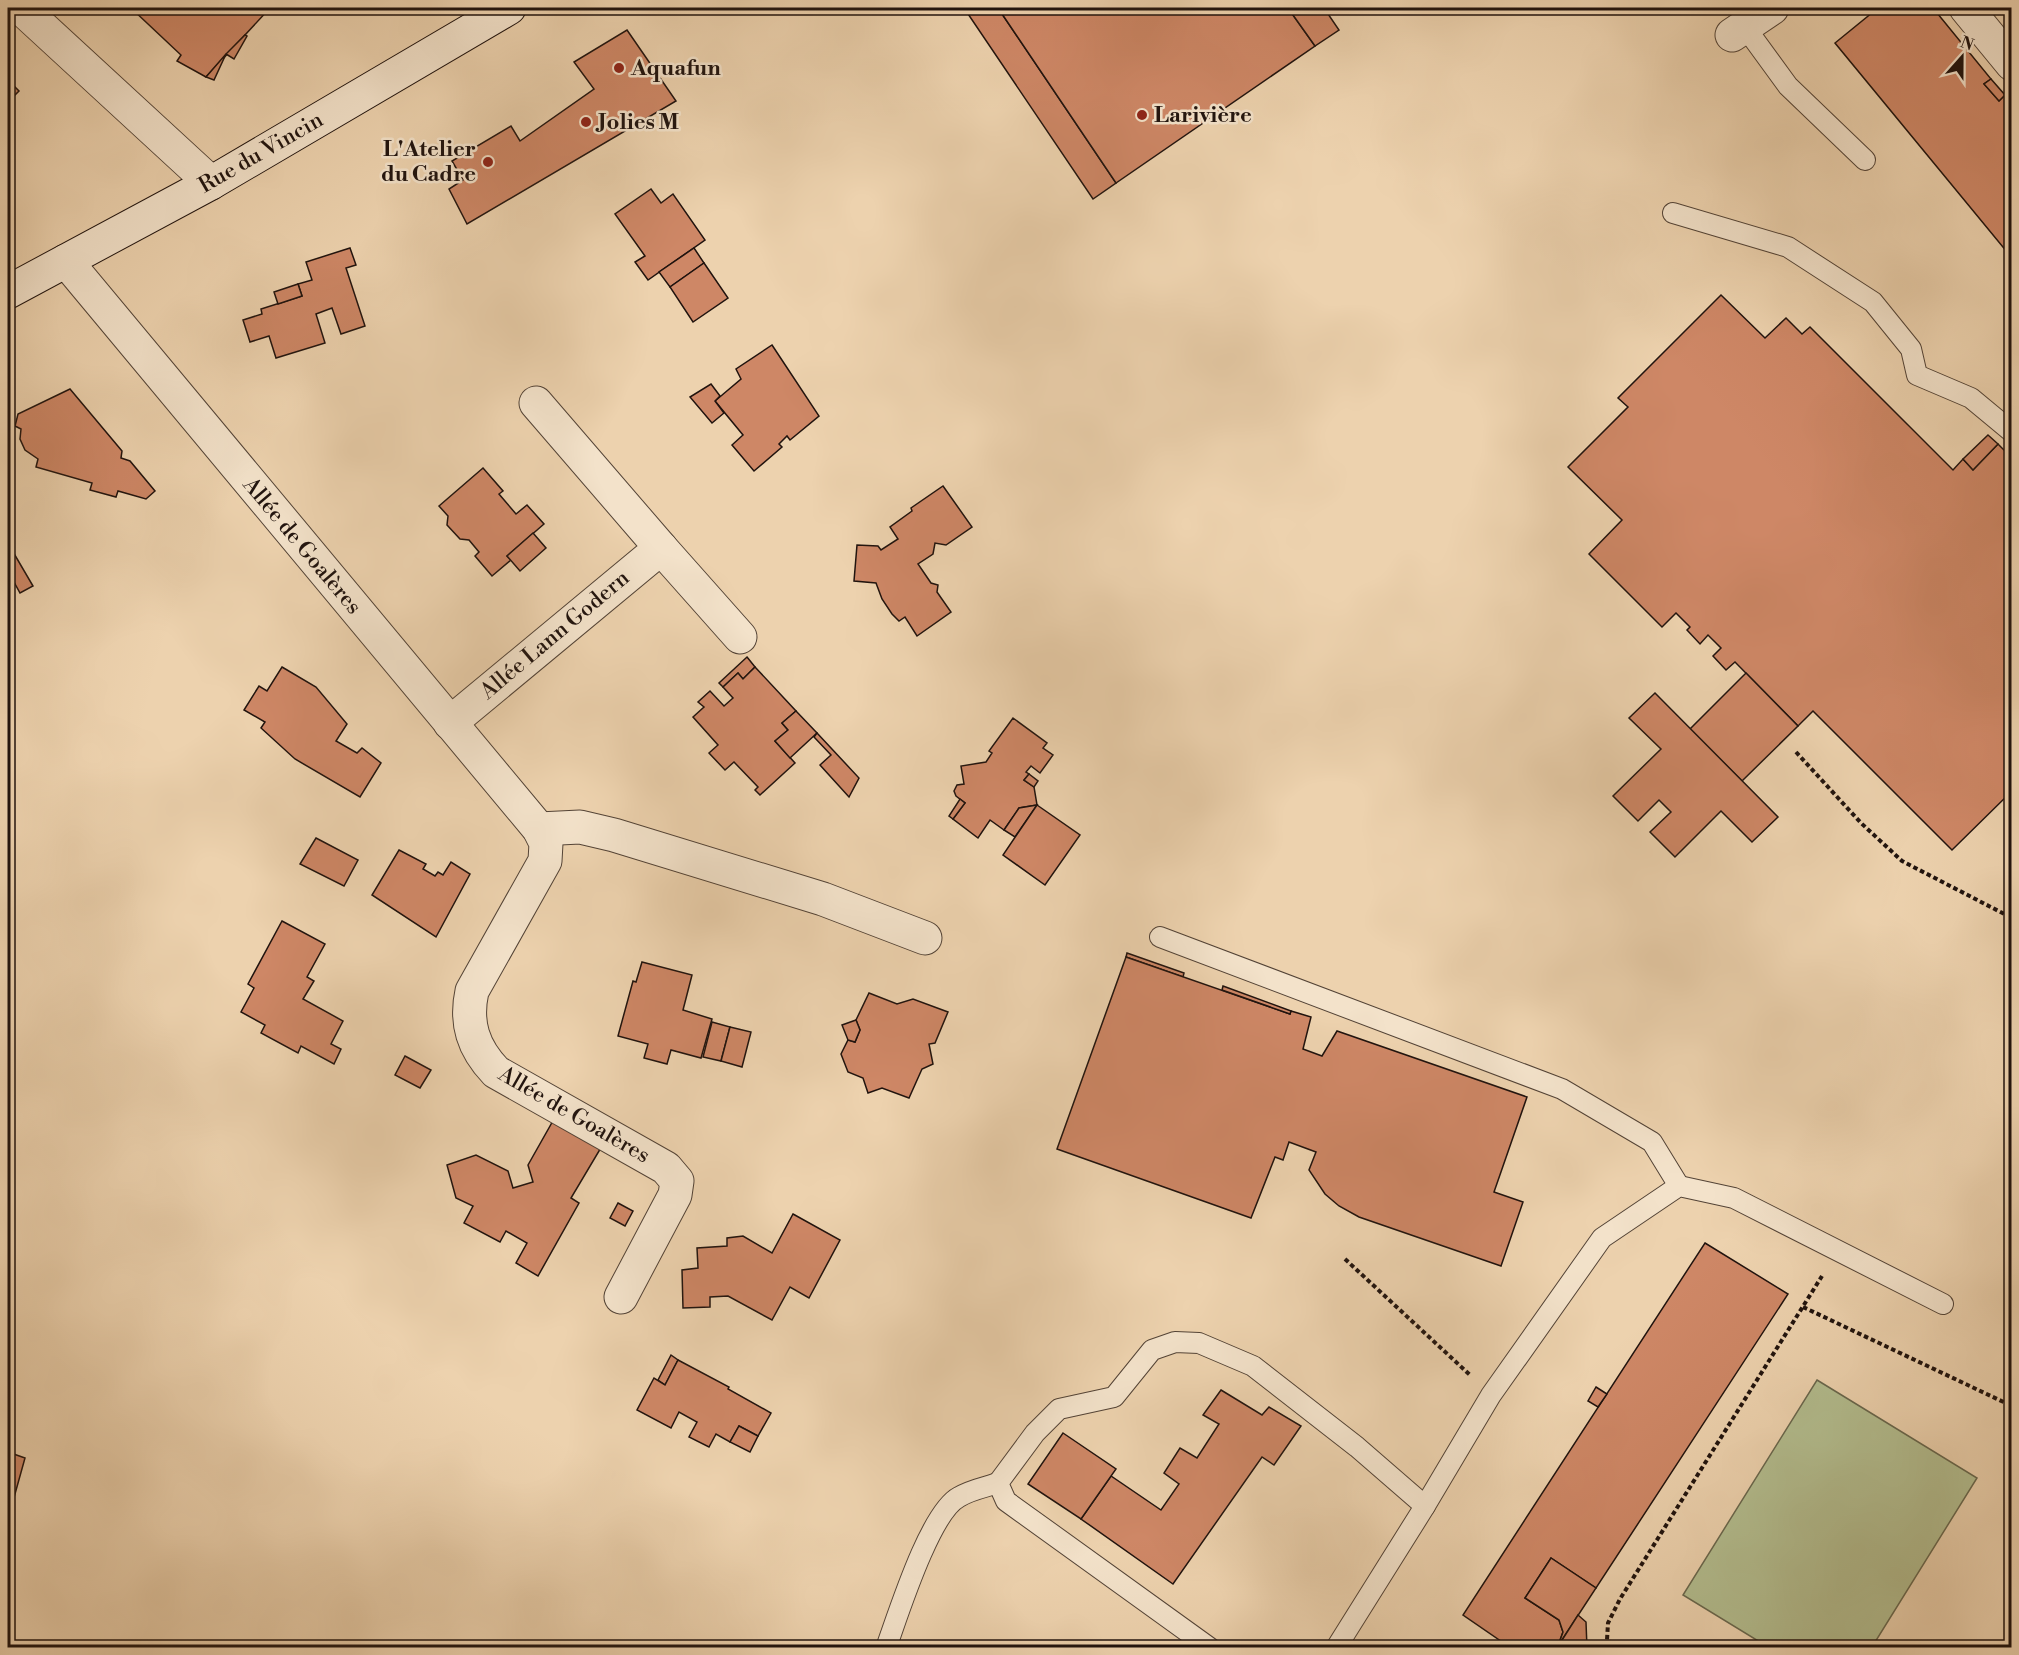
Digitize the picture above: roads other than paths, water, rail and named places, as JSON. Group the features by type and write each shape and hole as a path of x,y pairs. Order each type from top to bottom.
{"street":[{"path":"21,8 211,183"},
{"name":"Rue du Vincin","path":"8,292 211,183 509,8"},
{"path":"1738,31 1772,8"},
{"path":"1966,8 2012,63"},
{"name":"Allée de Goalères","path":"66,261 539,830 546,843 545,861 472,991 468,1009 471,1034 482,1058 496,1072 666,1168 677,1181 675,1195 621,1297"},
{"path":"536,403 740,637"},
{"name":"Allée Lann Godern","path":"450,723 661,548"},
{"path":"539,830 580,827 614,835 823,899 925,938"}],"lane":[{"path":"1738,31 1788,86 1864,160"},
{"path":"1673,213 1788,247 1873,302 1911,349 1917,375 1971,398 2012,432"},
{"path":"1160,937 1562,1089 1652,1142 1679,1186 1734,1198 1943,1304"},
{"path":"1336,1647 1425,1506 1491,1395 1602,1238 1679,1186"},
{"path":"886,1647 914,1570 934,1527 957,1497 998,1483 1035,1433 1059,1409 1114,1397 1152,1350 1175,1342 1199,1343 1252,1366 1357,1447 1425,1506"},
{"path":"998,1483 1006,1501 1210,1647"}],"place":[{"name":"Aquafun","path":"619,68"},
{"name":"Larivière","path":"1142,115"},
{"name":"Jolies M","path":"586,122"},
{"name":"L'Atelier du Cadre","path":"488,162"}]}
